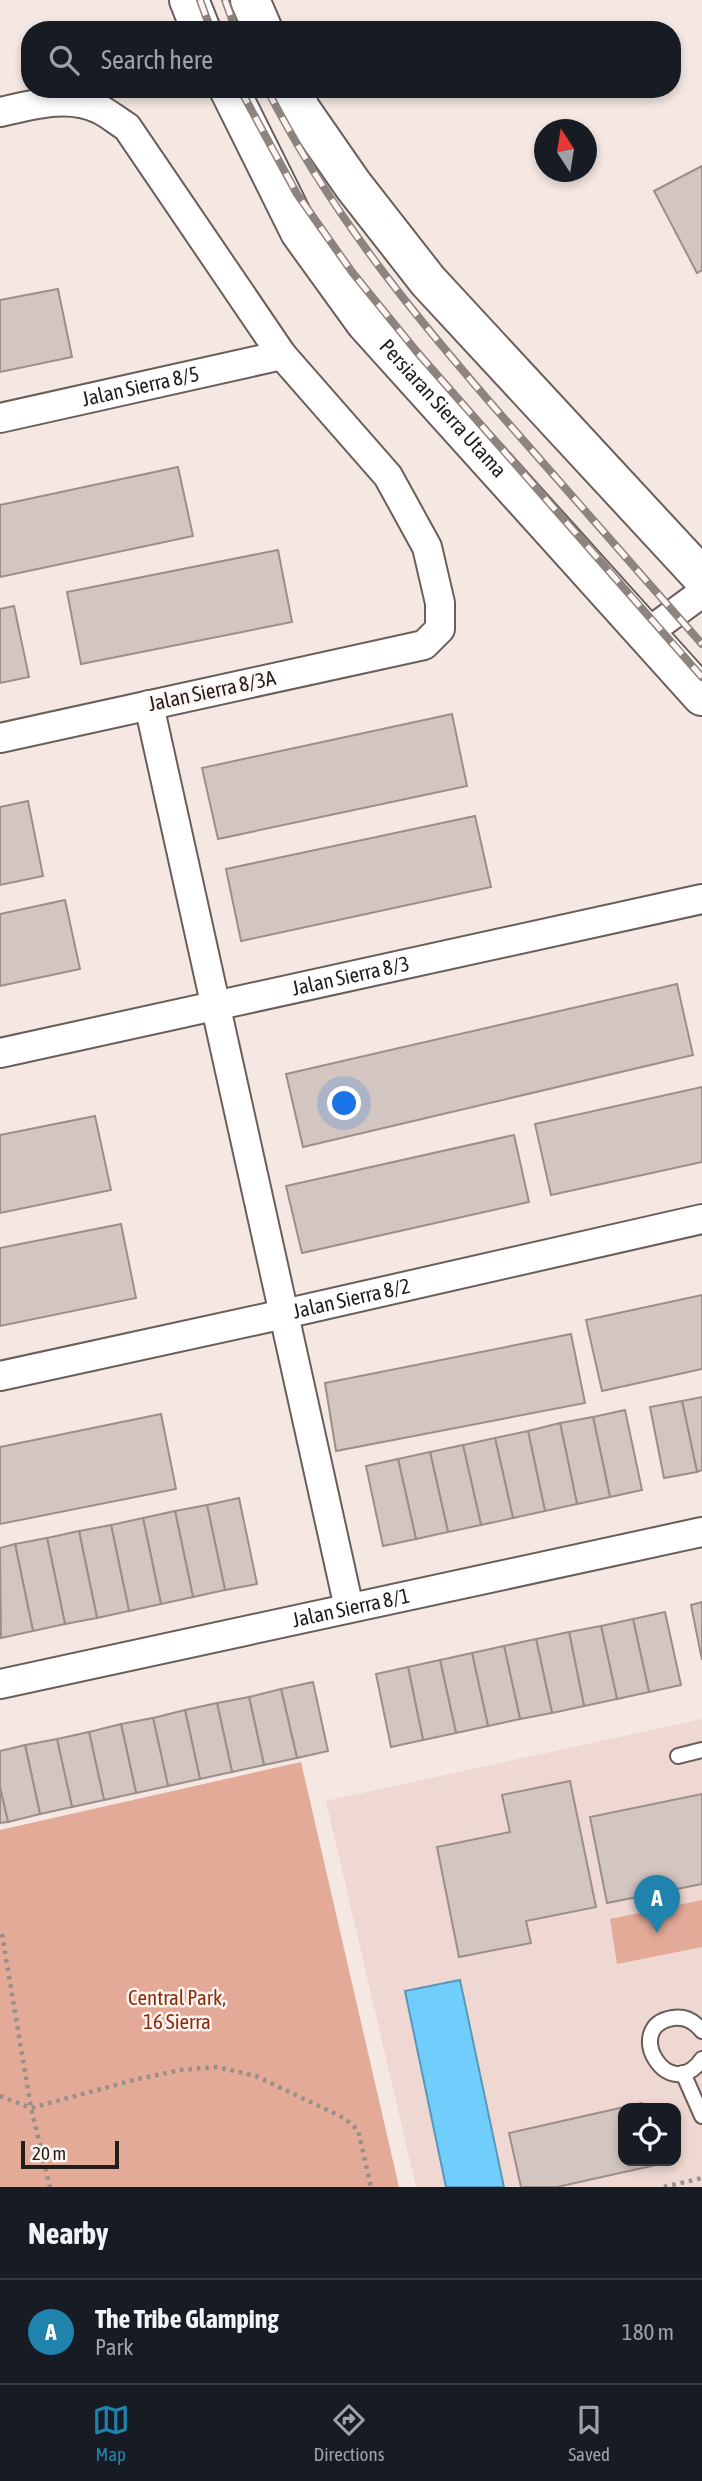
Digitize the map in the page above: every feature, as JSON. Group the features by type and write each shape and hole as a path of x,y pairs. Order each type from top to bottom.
{"main road":[{"path":"189,0 197,21"},
{"path":"250,0 259,21"},
{"name":"Persiaran Sierra Utama","path":"233,98 300,232 365,322 702,696"},
{"path":"295,98 353,185 428,281 702,577"}],"street":[{"path":"0,112 48,102 79,102 99,109 127,127 282,355"},
{"name":"Jalan Sierra 8/5","path":"0,418 282,355"},
{"name":"Jalan Sierra 8/3A","path":"0,738 424,645 440,628 440,603 427,547 388,476 282,355"},
{"path":"646,634 702,593"},
{"path":"149,705 349,1608"},
{"name":"Jalan Sierra 8/3","path":"0,1053 702,899"},
{"name":"Jalan Sierra 8/2","path":"0,1376 702,1219"},
{"name":"Jalan Sierra 8/1","path":"0,1684 702,1532"}],"lane":[{"path":"678,1756 702,1750"},
{"path":"702,2031 695,2023 677,2017 668,2019 654,2031 650,2048 652,2058 665,2070 683,2073 692,2070 702,2059"},
{"path":"683,2073 702,2116"}],"path":[{"path":"2,1934 31,2108 50,2187"},
{"path":"0,2096 31,2108 180,2070 217,2067 256,2076 344,2118 358,2130 371,2187"},
{"path":"664,2187 702,2178"}],"shaded area":[{"path":"702,1719 702,2187 416,2187 326,1801"}],"green space":[{"name":"Central Park, 16 Sierra","path":"301,1762 399,2187 0,2187 0,1830"},
{"path":"702,1900 702,1947 617,1964 610,1919"}],"water":[{"path":"460,1980 504,2187 446,2187 405,1991"}],"building":[{"path":"702,166 702,270 697,273 654,191"},
{"path":"58,289 72,357 0,372 0,300"},
{"path":"178,467 193,536 0,577 0,505"},
{"path":"278,550 292,622 81,664 67,592"},
{"path":"14,606 29,677 0,683 0,609"},
{"path":"452,714 467,786 218,839 202,768"},
{"path":"28,801 43,876 0,885 0,807"},
{"path":"475,816 491,887 241,941 226,869"},
{"path":"65,900 80,969 0,986 0,914"},
{"path":"677,984 693,1055 303,1147 286,1074"},
{"path":"702,1087 702,1162 551,1195 535,1124"},
{"path":"95,1116 111,1190 0,1213 0,1135"},
{"path":"514,1135 529,1202 302,1253 286,1186"},
{"path":"121,1224 136,1298 0,1326 0,1248"},
{"path":"702,1295 702,1369 602,1391 586,1320"},
{"path":"571,1334 585,1403 336,1451 325,1383"},
{"path":"702,1397 702,1470 697,1472 682,1401"},
{"path":"682,1401 697,1472 664,1478 650,1407"},
{"path":"625,1410 642,1490 610,1497 593,1417"},
{"path":"161,1414 176,1489 0,1524 0,1447"},
{"path":"593,1417 610,1497 577,1504 560,1423"},
{"path":"560,1423 577,1504 545,1511 528,1431"},
{"path":"528,1431 545,1511 513,1518 495,1438"},
{"path":"495,1438 513,1518 481,1525 463,1445"},
{"path":"463,1445 481,1525 448,1532 430,1452"},
{"path":"430,1452 448,1532 416,1539 398,1459"},
{"path":"398,1459 416,1539 383,1546 366,1466"},
{"path":"239,1498 257,1584 225,1590 207,1505"},
{"path":"207,1505 225,1590 193,1597 175,1511"},
{"path":"175,1511 193,1597 161,1604 143,1518"},
{"path":"143,1518 161,1604 129,1611 111,1525"},
{"path":"111,1525 129,1611 97,1618 79,1531"},
{"path":"79,1531 97,1618 65,1624 47,1538"},
{"path":"47,1538 65,1624 33,1631 15,1544"},
{"path":"15,1544 33,1631 1,1638 0,1548"},
{"path":"702,1602 702,1660 691,1605"},
{"path":"665,1612 681,1685 649,1692 633,1619"},
{"path":"633,1619 649,1692 617,1699 601,1626"},
{"path":"601,1626 617,1699 584,1706 569,1632"},
{"path":"569,1632 584,1706 552,1713 536,1639"},
{"path":"536,1639 552,1713 520,1719 504,1646"},
{"path":"504,1646 520,1719 488,1726 472,1653"},
{"path":"472,1653 488,1726 456,1733 440,1660"},
{"path":"440,1660 456,1733 423,1740 408,1667"},
{"path":"408,1667 423,1740 391,1747 376,1674"},
{"path":"313,1682 328,1751 297,1758 281,1689"},
{"path":"281,1689 297,1758 264,1765 249,1697"},
{"path":"249,1697 264,1765 232,1772 217,1703"},
{"path":"217,1703 232,1772 200,1779 185,1710"},
{"path":"185,1710 200,1779 168,1786 153,1718"},
{"path":"153,1718 168,1786 136,1793 121,1724"},
{"path":"121,1724 136,1793 104,1800 89,1732"},
{"path":"89,1732 104,1800 72,1807 57,1739"},
{"path":"57,1739 72,1807 40,1814 25,1745"},
{"path":"25,1745 40,1814 8,1822 0,1788 0,1751"},
{"path":"570,1781 596,1907 526,1921 531,1943 459,1957 437,1847 510,1832 502,1795"},
{"path":"0,1788 8,1822 0,1823"},
{"path":"702,1794 702,1884 607,1903 590,1817"},
{"path":"618,2108 618,2166 652,2166 557,2187 521,2187 509,2133"}],"railway":[{"path":"200,0 208,21"},
{"path":"225,0 233,21"},
{"path":"245,98 297,194 352,272 417,352 702,677"},
{"path":"272,98 293,137 352,229 417,315 702,644"}],"place":[{"name":"The Tribe Glamping","path":"657,1933"}]}
